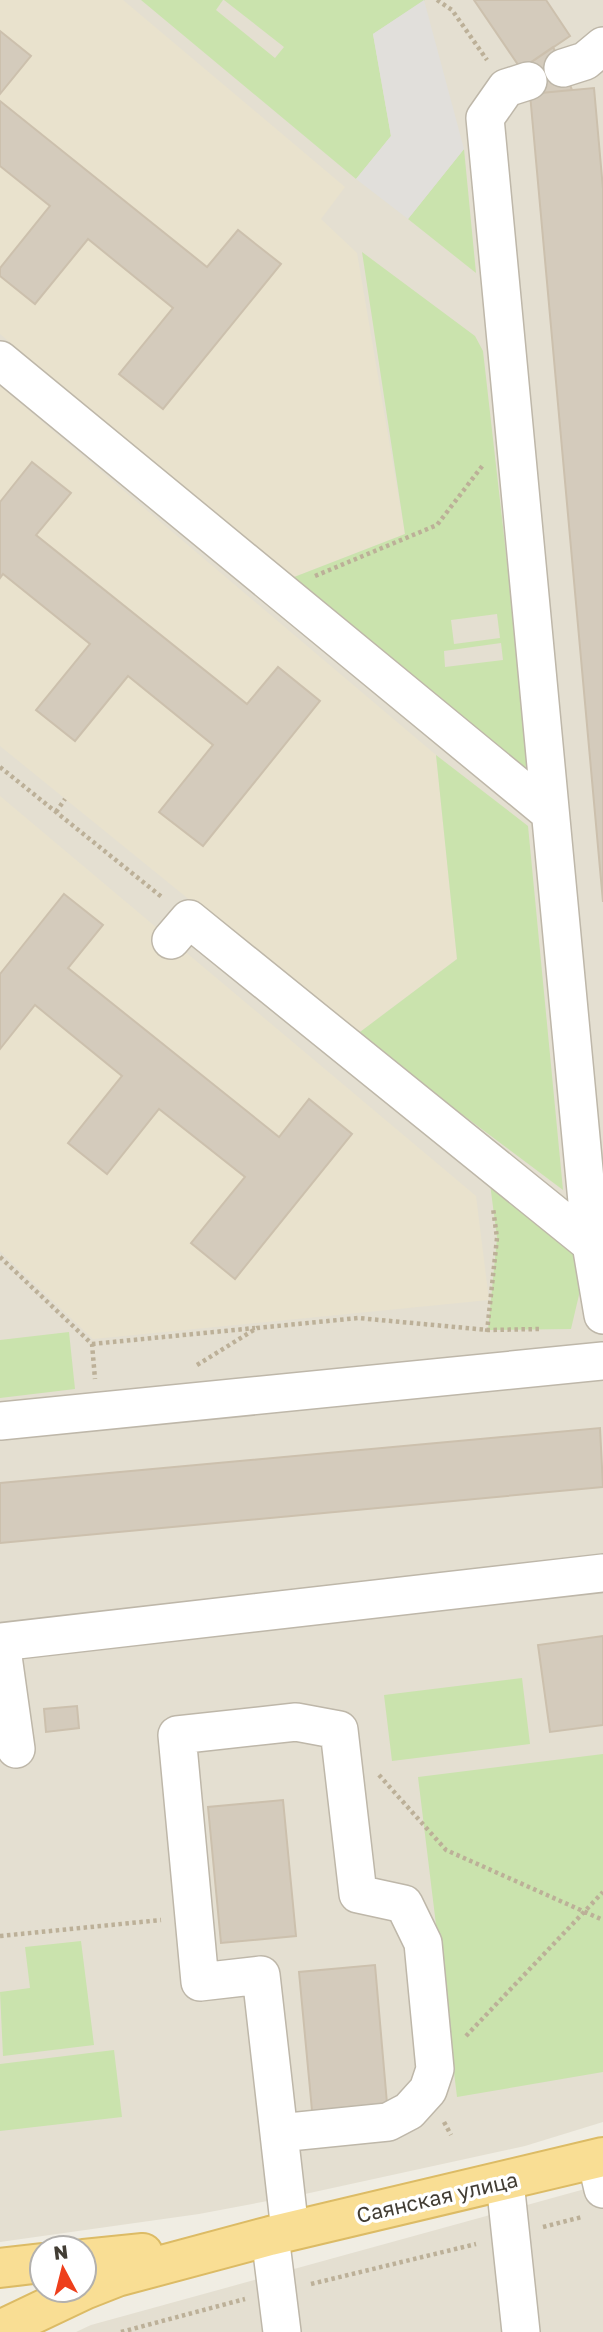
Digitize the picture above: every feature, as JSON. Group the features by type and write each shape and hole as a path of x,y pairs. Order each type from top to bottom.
{"main road":[{"name":"Саянская улица","path":"98,2284 117,2277 280,2234 505,2182 598,2180"},
{"name":"Саянская улица","path":"98,2257 280,2234"},
{"path":"0,2268 28,2265"},
{"name":"Саянская улица","path":"0,2330 55,2304"}],"lane":[{"path":"563,68 584,61 603,46"},
{"path":"517,84 485,118 591,1244 603,1315"},
{"path":"0,360 156,503 281,589 550,813"},
{"path":"180,930 591,1244"},
{"path":"0,1421 96,1394 603,1362"},
{"path":"16,1749 1,1642 603,1573"},
{"path":"278,2321 279,2133 261,1975 200,1982 177,1735 296,1722 339,1730 358,1894 404,1904 423,1943 435,2068 428,2090 409,2112 388,2122 279,2133"},
{"path":"505,2182 521,2332"}],"path":[{"path":"437,0 452,10 517,84"},
{"path":"281,589 437,526 514,425"},
{"path":"0,767 56,812 180,930"},
{"path":"56,812 65,799"},
{"path":"488,1330 496,1238 492,1199"},
{"path":"0,1257 92,1344 96,1394"},
{"path":"0,1265 13,1269"},
{"path":"92,1344 358,1318 488,1330 543,1329"},
{"path":"193,1368 257,1328"},
{"path":"96,1394 107,1375"},
{"path":"374,1770 446,1850 603,1920"},
{"path":"435,2068 603,1892"},
{"path":"0,1936 194,1917"},
{"path":"121,2332 172,2316 278,2321 511,2235 598,2180"}],"shaded area":[{"path":"0,0 603,0 603,2122 525,2146 305,2194 199,2214 57,2234 28,2234 28,2238 0,2242"},
{"path":"0,0 123,0 345,187 321,219 357,253 405,534 289,579 0,334"},
{"path":"424,0 464,149 408,219 356,179 391,136 373,34"},
{"path":"0,386 436,755 457,959 356,1035 0,746"},
{"path":"0,796 476,1196 489,1300 93,1339 0,1251"},
{"path":"603,2184 603,2332 76,2332 91,2325"}],"green space":[{"path":"141,0 223,0 216,10 275,58 284,47 224,0 425,0 373,34 391,136 356,179"},
{"path":"464,149 476,273 408,219"},
{"path":"362,252 475,336 483,351 532,782 289,579 405,534","holes":["497,614 500,638 454,644 451,620","501,643 503,660 445,667 444,651"]},
{"path":"436,755 528,826 563,1190 356,1035 457,959"},
{"path":"487,1160 591,1244 571,1329 488,1330 497,1238"},
{"path":"69,1332 75,1389 0,1398 0,1340"},
{"path":"522,1678 530,1744 392,1761 384,1695"},
{"path":"603,1754 603,2072 457,2097 418,1777"},
{"path":"81,1941 94,2045 3,2056 0,1992 30,1988 25,1947"},
{"path":"114,2050 122,2117 0,2131 0,2064"}],"building":[{"path":"474,0 546,0 570,36 521,69"},
{"path":"0,31 31,56 0,94"},
{"path":"553,47 563,68 528,81 521,69"},
{"path":"563,68 572,90 530,94 528,81"},
{"path":"594,88 603,189 603,902 530,94"},
{"path":"0,101 207,267 238,230 281,264 163,409 119,374 173,308 88,239 35,304 0,276 0,268 50,206 0,166"},
{"path":"32,462 71,493 36,535 247,704 278,667 320,701 203,846 159,812 213,745 128,676 75,741 36,710 90,644 3,574 0,578 0,502"},
{"path":"64,894 103,925 68,968 279,1137 309,1099 352,1134 235,1279 191,1243 245,1177 159,1109 107,1174 68,1143 122,1076 35,1005 0,1049 0,974"},
{"path":"600,1428 603,1487 0,1543 0,1483"},
{"path":"603,1636 603,1725 550,1732 538,1645"},
{"path":"77,1706 79,1728 46,1732 44,1709"},
{"path":"283,1800 296,1936 221,1943 208,1807"},
{"path":"375,1965 388,2115 313,2121 299,1972"}]}
